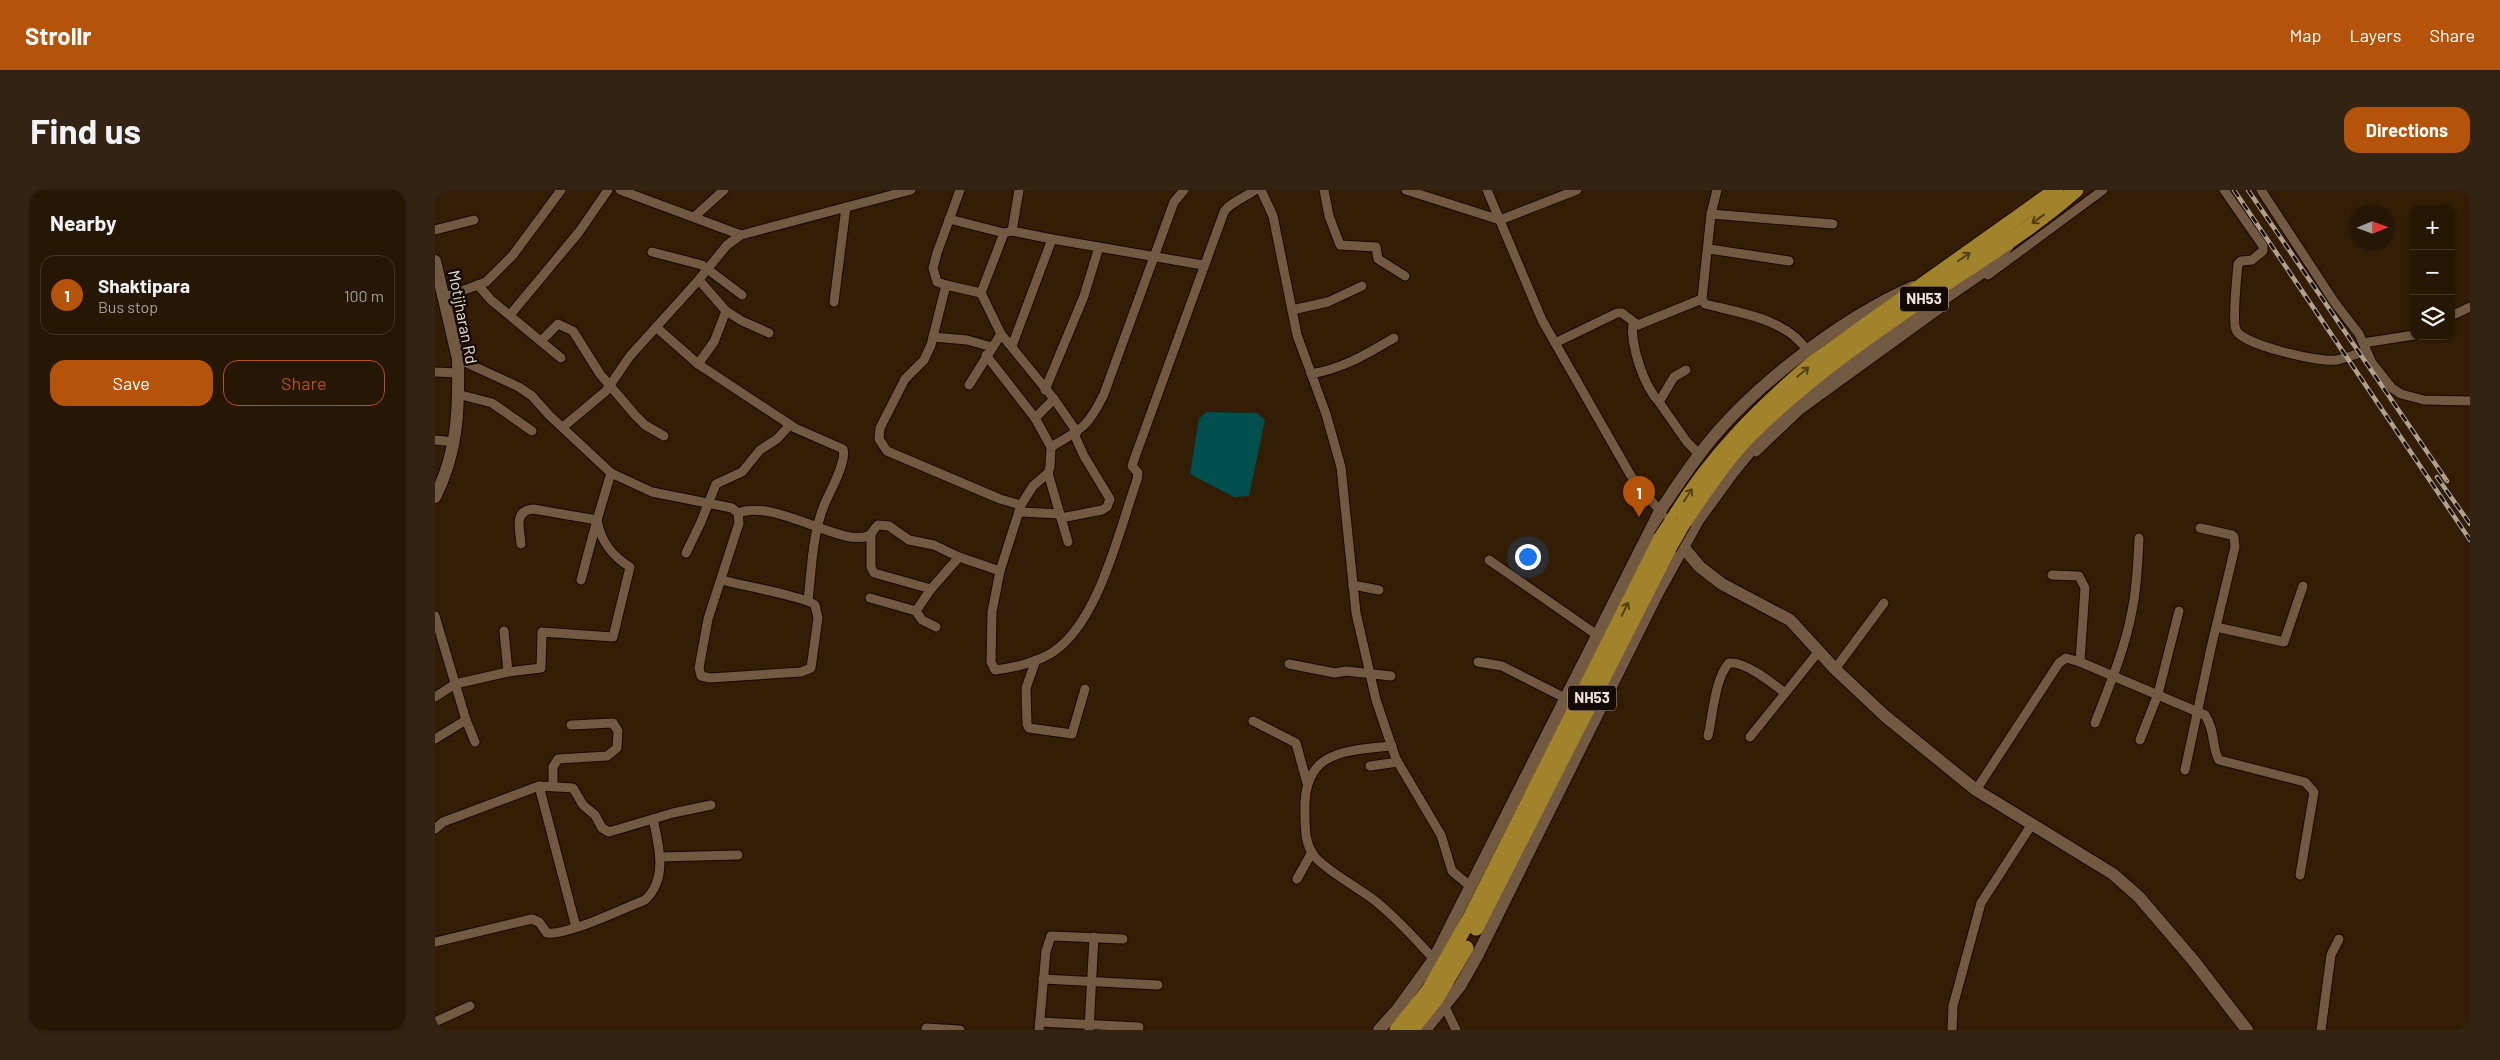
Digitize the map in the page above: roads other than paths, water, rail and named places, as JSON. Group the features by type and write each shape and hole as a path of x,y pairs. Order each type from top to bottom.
{"highway":[{"name":"NH53","path":"1397,1030 1443,968 1529,812 1675,538 1725,463 1771,408 1814,362 1936,277 2055,190"},
{"name":"NH53","path":"1771,408 2013,238 2077,190"},
{"name":"NH53","path":"1411,1030 1437,999 1451,976 1529,812"}],"main road":[{"path":"1425,1030 1445,1007 1477,956 1683,546 1698,520 1739,463 1768,429 1790,409 1865,353 1987,269 1998,260 2013,238"},
{"name":"Motijharan Rd","path":"435,261 438,284 445,297 449,326 458,359 455,442 443,480 435,497"},
{"path":"1379,1030 1397,1010 1435,959 1661,511 1699,454 1751,398 1808,352 1867,310 1936,277"},
{"path":"1683,546 1701,567 1722,584 1790,620 1835,669 1885,716 1976,790 2113,874 2139,897 2193,960 2247,1030"}],"street":[{"path":"445,297 486,282 513,255 561,190"},
{"path":"510,315 579,232 608,190"},
{"path":"620,190 741,235"},
{"path":"694,217 724,190"},
{"path":"563,427 606,392 630,356 699,280 727,245 741,235 911,190"},
{"path":"960,190 933,268 937,282 981,293"},
{"path":"946,285 933,337 923,360 905,379 880,428 879,439 881,444 887,450 937,474 1021,509 1061,516 1102,510 1109,503 1109,494 1092,471 1075,433 1053,399 1001,334 981,293 1008,232 1019,190"},
{"path":"1051,447 1075,433 1092,419 1104,394 1152,256 1174,202 1183,190"},
{"path":"1048,473 1033,486 1021,509 1001,570 992,612 991,665 997,670 1036,660 1053,652 1072,635 1089,609 1103,579 1137,480 1138,475 1134,469 1135,457 1178,341 1203,265 1226,207 1255,190"},
{"path":"1261,190 1273,216 1297,335 1327,414 1341,467 1356,613 1376,700 1398,762 1441,835 1452,870 1471,887"},
{"path":"1324,190 1329,216 1340,245 1375,247 1378,259 1405,276"},
{"path":"1406,190 1500,220 1577,190"},
{"path":"1487,190 1542,320 1631,476 1661,511 1683,546"},
{"path":"1717,190 1711,214 1709,249 1702,299 1705,304 1780,326 1801,341 1808,352"},
{"path":"1739,463 1748,459 1815,399 2029,246 2103,190"},
{"path":"2224,190 2263,246 2263,251 2252,260 2241,261 2238,264 2235,329 2240,335 2271,348 2320,360 2336,360 2365,347 2410,336"},
{"path":"2261,190 2365,347 2372,363 2387,381 2401,394 2435,401 2470,401"},
{"path":"834,302 846,207"},
{"path":"1711,214 1833,224"},
{"path":"949,219 1008,232 1203,265"},
{"path":"435,230 474,220"},
{"path":"1012,346 1052,239"},
{"path":"1045,390 1084,296 1099,247"},
{"path":"1709,249 1789,261"},
{"path":"653,252 691,261 708,268 742,294"},
{"path":"699,280 726,311 742,321 769,333"},
{"path":"478,285 491,300 561,358"},
{"path":"1292,310 1328,302 1362,286"},
{"path":"1555,343 1617,313 1622,313 1633,323 1643,324 1702,299"},
{"path":"2455,314 2470,307"},
{"path":"698,364 714,342 726,311"},
{"path":"1633,323 1632,335 1650,392 1687,442 1699,454"},
{"path":"541,340 558,324 573,331 600,374 611,384 635,415 645,425 664,436"},
{"path":"656,327 698,364 790,424 839,446 844,452 841,466 816,525 808,600"},
{"path":"969,385 1001,334"},
{"path":"933,337 967,340 989,351 1035,418 1051,447 1048,473 1068,542"},
{"path":"1311,374 1335,370 1349,364 1394,338"},
{"path":"458,359 519,387 532,396 611,473 652,492 732,508 738,513 739,523 708,619 703,642 699,668 704,678 808,671 813,664 817,618 815,605 808,600 722,580"},
{"path":"1659,402 1674,377 1686,370"},
{"path":"435,372 458,373"},
{"path":"457,394 492,404 533,431"},
{"path":"1035,418 1053,399"},
{"path":"686,553 709,503 715,484 742,472 760,450 777,439 790,424"},
{"path":"435,440 455,442"},
{"path":"581,580 611,473"},
{"path":"521,544 519,522 521,514 525,510 533,509 597,520"},
{"path":"738,513 757,510 861,538 871,534 878,525 886,525 909,540 934,546 959,557 1001,570"},
{"path":"435,697 455,684 507,672 541,668 542,632 613,637 631,567 610,551 597,520"},
{"path":"2185,770 2235,547 2234,537 2200,528"},
{"path":"871,534 871,567 874,573 931,589"},
{"path":"2095,723 2113,676 2132,612 2138,575 2139,538"},
{"path":"916,611 931,589 959,557"},
{"path":"1489,560 1597,635"},
{"path":"2052,575 2079,576 2084,582 2080,662"},
{"path":"1353,585 1379,590"},
{"path":"2216,627 2284,642 2303,586"},
{"path":"870,598 916,611 922,620 936,627"},
{"path":"1835,669 1884,603"},
{"path":"2140,740 2158,694 2179,611"},
{"path":"435,616 466,720 475,742"},
{"path":"504,630 507,672"},
{"path":"1751,737 1819,650"},
{"path":"1976,790 2059,663 2066,658 2080,662 2205,715 2211,724 2219,760 2305,782 2312,787 2314,792 2301,875"},
{"path":"1036,660 1026,688 1027,724 1029,728 1067,735 1073,733 1085,689"},
{"path":"1478,662 1502,666 1565,698"},
{"path":"1708,736 1715,708 1717,683 1721,672 1729,663 1737,664 1758,674 1785,693"},
{"path":"1289,664 1335,673 1369,673 1391,676"},
{"path":"435,739 466,720"},
{"path":"1253,721 1296,743 1307,783"},
{"path":"553,786 553,767 558,759 607,756 617,748 618,731 613,723 571,725"},
{"path":"1391,746 1340,752 1325,759 1314,768 1307,783 1304,797 1305,832 1312,852 1317,859 1376,901 1435,959"},
{"path":"1370,766 1398,762"},
{"path":"539,786 576,927"},
{"path":"435,828 443,822 539,786 553,786 575,790 583,805 595,815 601,828 607,832 613,832 673,812 711,805"},
{"path":"435,942 526,920 536,920 550,934 576,927 645,900 653,892 658,882 659,857 653,819"},
{"path":"1953,1030 1953,1006 1981,903 2031,824"},
{"path":"1297,879 1312,852"},
{"path":"659,857 738,855"},
{"path":"1123,939 1051,936 1046,952 1040,1026 1139,1027"},
{"path":"1089,1027 1094,937"},
{"path":"2321,1030 2331,955 2339,939"},
{"path":"1043,979 1158,985"},
{"path":"435,1022 470,1006"},
{"path":"1445,1007 1456,1030"},
{"path":"926,1028 960,1030"}],"water":[{"path":"1206,412 1257,413 1265,420 1249,496 1234,497 1190,474 1199,419"}],"railway":[{"path":"2234,190 2470,540"},
{"path":"2248,190 2447,481"},
{"path":"2437,477 2470,524"}],"place":[{"name":"Shaktipara","path":"1639,517"}]}
